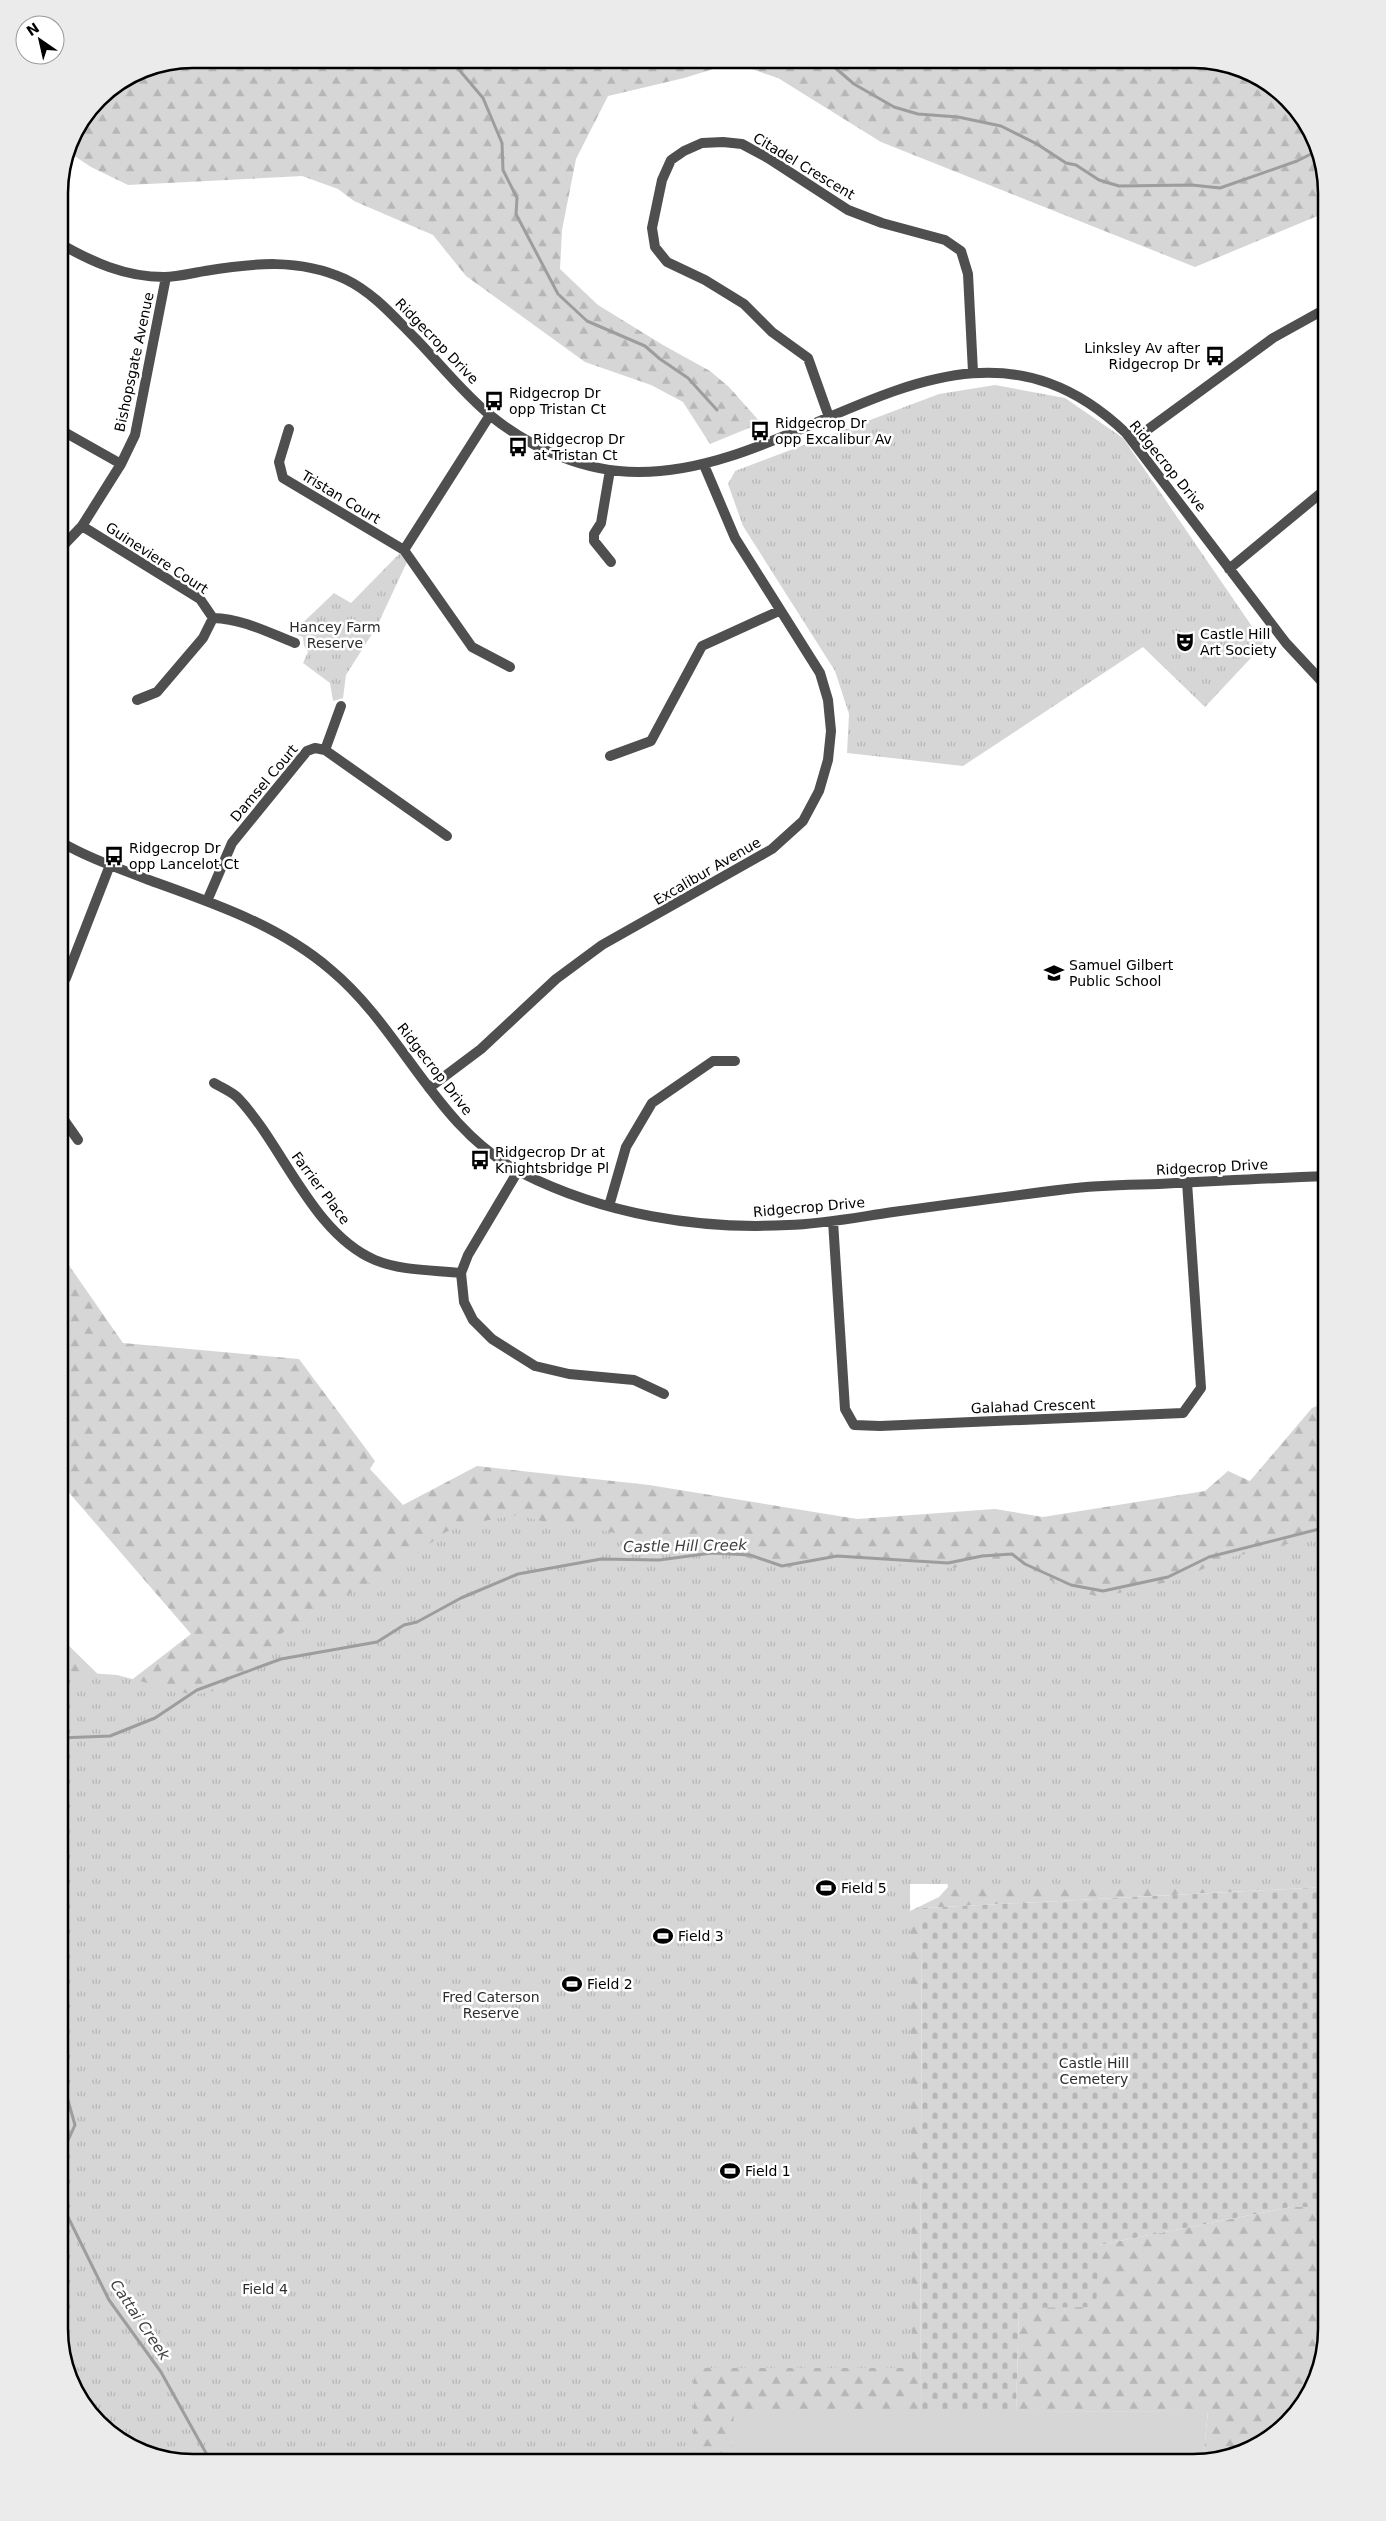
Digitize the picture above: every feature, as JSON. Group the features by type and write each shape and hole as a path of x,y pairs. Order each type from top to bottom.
{"street":[{"name":"Citadel Crescent","path":"829,417 808,358 772,332 744,304 705,280 667,262 655,247 652,228 662,180 671,160 684,151 702,143 723,142 742,144 768,158 848,210 882,223 945,240 961,251 968,274 972,372"},
{"name":"Ridgecrop Drive","path":"68,248 90,261 127,274 166,277 274,262 306,266 344,279 377,299 490,416 531,444 568,460 610,470 638,472 704,465 926,380 972,372 1009,374 1042,382 1071,393 1116,424 1132,441 1286,643 1318,677"},
{"name":"Bishopsgate Avenue","path":"68,541 82,526 121,464 135,435 166,277"},
{"path":"1132,441 1265,344 1318,313"},
{"path":"404,550 490,416"},
{"name":"Tristan Court","path":"289,429 279,462 283,478 404,550 472,647 510,667"},
{"path":"68,434 121,464"},
{"name":"Excalibur Avenue","path":"429,1088 481,1049 556,979 602,945 772,849 803,820 818,791 828,760 831,731 828,700 820,672 735,538 704,465"},
{"path":"610,470 601,524 594,534 594,541 611,562"},
{"path":"1229,569 1318,495"},
{"name":"Guineviere Court","path":"82,526 200,600 208,608 213,618"},
{"path":"610,756 650,741 702,646 780,611"},
{"path":"137,700 158,692 203,638 213,618 230,619 253,625 295,643"},
{"path":"340,706 325,750 447,836"},
{"name":"Damsel Court","path":"207,901 232,842 307,751 315,748 325,750"},
{"name":"Ridgecrop Drive","path":"68,846 82,855 207,901 269,928 303,948 332,970 377,1016 429,1088 466,1131 518,1171 562,1191 609,1206 660,1218 716,1225 789,1226 1067,1189 1318,1176"},
{"path":"68,974 110,865"},
{"path":"609,1206 626,1147 652,1103 713,1060 735,1061"},
{"name":"Farrier Place","path":"214,1083 238,1098 328,1224 356,1249 374,1259 396,1266 461,1273"},
{"path":"68,1125 78,1140"},
{"path":"518,1171 468,1255 461,1273 464,1302 473,1320 492,1339 535,1366 568,1374 634,1380 664,1394"},
{"name":"Galahad Crescent","path":"833,1221 845,1409 854,1425 1183,1413 1201,1388 1187,1182"}],"green space":[{"path":"184,68 717,68 684,78 608,96 576,159 562,230 560,269 598,305 710,371 729,387 761,423 710,444 683,402 651,385 585,362 466,276 433,235 354,201 338,189 302,176 128,185 91,167 74,155 84,130 99,110 130,84 152,74 168,70"},
{"path":"748,68 1202,68 1234,74 1249,80 1276,99 1287,110 1306,137 1316,168 1318,216 1195,267 881,142 778,78"},
{"path":"995,385 1065,398 1123,438 1264,644 1205,707 1143,647 963,766 847,753 849,714 835,671 743,526 728,484 735,471 939,394"},
{"name":"Hancey Farm Reserve","path":"400,553 407,562 377,626 346,675 343,698 333,701 330,683 303,663 308,652 304,646 303,637 292,633 334,593 351,603"},
{"name":"Fred Caterson Reserve","path":"67,1263 123,1343 299,1359 375,1461 370,1469 403,1505 477,1466 649,1485 857,1519 995,1509 1043,1517 1205,1491 1228,1471 1250,1481 1312,1408 1318,1406 1318,1887 922,1908 920,2412 734,2413 731,2454 184,2453 168,2451 151,2447 143,2433 84,2391 72,2361 68,2337 67,1644 116,1692 191,1634 67,1491","holes":["722,1794 945,1868 948,1887 939,1897 904,1914"]},
{"name":"Fred Caterson Reserve","path":"517,1515 549,1523 581,1526 691,1549 726,1551 783,1569 834,1558 884,1565 952,1568 1012,1558 1020,1566 1073,1591 1101,1597 1181,1579 1227,1558 1318,1537 1318,1884 910,1884 912,2368 694,2368 694,2454 184,2453 152,2447 137,2441 123,2432 104,2417 93,2405 77,2376 70,2353 67,2328 67,1670 74,1672 117,1675 193,1695 213,1691 266,1656 279,1635 314,1613 400,1566 444,1533 462,1525"},
{"name":"Castle Hill Cemetery","path":"1318,1887 1318,2207 1291,2207 1099,2245 1096,2307 1019,2308 1016,2412 920,2412 922,1908"},
{"path":"1291,2207 1318,2207 1317,2345 1306,2384 1287,2411 1256,2437 1234,2447 1204,2453 1208,2411 1016,2412 1019,2308 1099,2245"},
{"path":"1208,2411 1204,2453 1193,2454 731,2454 733,2412"}],"waterway":[{"path":"458,68 483,98 502,143 503,170 517,198 516,214 558,294 587,321 645,346 688,378 717,410"},
{"path":"835,68 854,84 894,107 918,114 958,117 1001,126 1037,144 1066,163 1076,165 1099,180 1119,186 1192,185 1220,188 1297,161 1312,154"},
{"name":"Castle Hill Creek","path":"67,1738 110,1736 155,1718 197,1690 281,1659 377,1642 404,1625 417,1622 461,1598 518,1574 601,1559 659,1560 712,1553 750,1555 782,1566 837,1556 948,1563 982,1556 1012,1554 1025,1564 1071,1585 1103,1591 1168,1577 1209,1557 1318,1529"},
{"name":"Cattai Creek","path":"67,2097 75,2125 67,2142"},
{"name":"Cattai Creek","path":"67,2215 109,2300 161,2372 206,2453"}],"place":[{"name":"Linksley Av after Ridgecrop Dr","path":"1215,356"},
{"name":"Ridgecrop Dr opp Tristan Ct","path":"494,401"},
{"name":"Ridgecrop Dr opp Excalibur Av","path":"760,431"},
{"name":"Ridgecrop Dr at Tristan Ct","path":"518,447"},
{"name":"Castle Hill Art Society","path":"1185,642"},
{"name":"Ridgecrop Dr opp Lancelot Ct","path":"114,856"},
{"name":"Samuel Gilbert Public School","path":"1054,973"},
{"name":"Ridgecrop Dr at Knightsbridge Pl","path":"480,1160"},
{"name":"Field 5","path":"826,1888"},
{"name":"Field 3","path":"663,1936"},
{"name":"Field 2","path":"572,1984"},
{"name":"Field 1","path":"730,2171"}],"park label":[{"name":"Field 4","path":"265,2289"}]}
